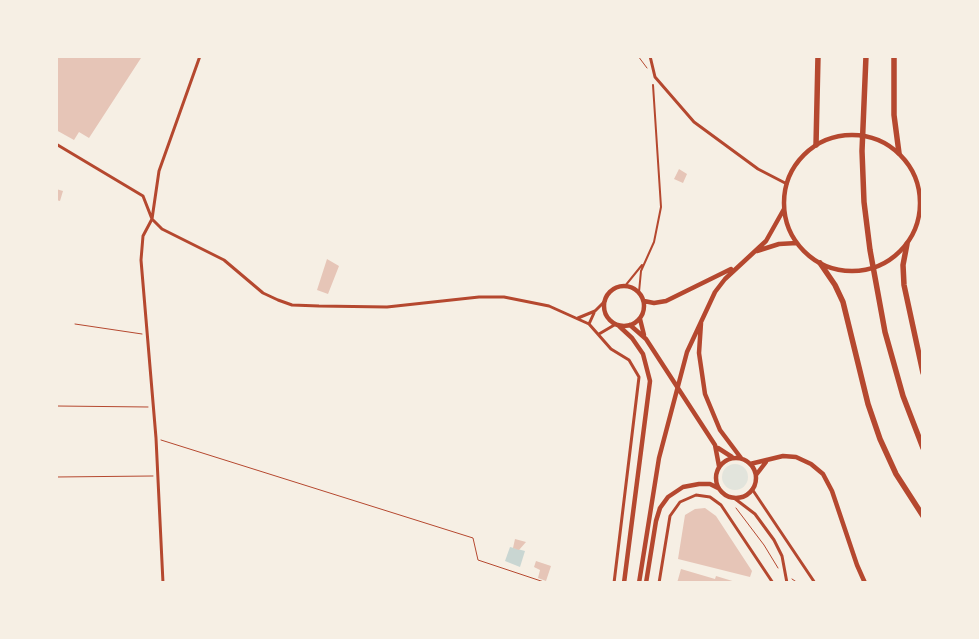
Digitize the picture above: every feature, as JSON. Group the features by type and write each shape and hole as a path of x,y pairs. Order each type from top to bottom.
{"highway":[{"path":"816,145 818,56"},
{"path":"866,56 863,100 864,202 877,288 886,332 903,396 923,448"},
{"path":"894,56 893,88 899,153"},
{"path":"907,244 903,265 904,285 923,373"},
{"path":"820,263 835,285 843,302 868,404 880,439 896,474 923,516"}],"main road":[{"path":"859,135 878,140 899,153 914,175 922,200 915,230 907,244 893,258 876,267 857,271 838,270 820,263 797,244 788,227 784,208 787,184 793,169 803,155 816,145 840,136 859,135"},
{"path":"639,583 656,476 679,378 703,316 725,278 756,252 771,233 784,208"},
{"path":"756,252 779,244 797,244"},
{"path":"644,301 659,303 681,296 743,262"},
{"path":"618,325 630,325 640,319 644,310 644,301 639,292 625,286 612,290 605,302 605,312 618,325 632,338 643,354 650,381 624,583"},
{"path":"703,316 699,353 705,394 720,430 741,458 750,464 756,477"},
{"path":"640,319 646,339"},
{"path":"630,325 646,339 715,445 732,458"},
{"path":"715,445 719,466"},
{"path":"750,464 783,456 796,457 817,468 828,481 865,583"},
{"path":"718,488 715,475 719,466 732,458 741,458"},
{"path":"646,583 656,521 660,508 668,497 683,488 699,484 710,484 732,497 744,496 752,489 758,470 769,460"}],"street":[{"path":"163,583 156,438 141,260 143,236 152,219 159,171 200,56"},
{"path":"650,56 652,71 657,81 699,126 758,169 787,184"},
{"path":"56,144 144,196 152,219 168,232 224,260 264,293 292,305 387,307 479,297 504,297 549,306 590,324 611,348 628,360 639,378 614,583"},
{"path":"578,318 595,311 605,302"},
{"path":"590,324 595,311"},
{"path":"599,334 618,325"},
{"path":"752,489 815,583"},
{"path":"659,583 670,516 680,502 688,496 707,496 720,506 773,583"},
{"path":"732,497 755,514 770,534 782,556 787,583"}],"lane":[{"path":"639,292 639,280 657,233 661,207 652,84"},
{"path":"625,286 645,261"}],"path":[{"path":"638,56 652,71"},
{"path":"75,324 146,334"},
{"path":"56,406 152,407"},
{"path":"156,438 473,538 478,560 546,583"},
{"path":"56,477 158,476"},
{"path":"732,497 780,572 798,583"}],"shaded area":[{"path":"735,464 744,468 748,477 744,486 735,490 726,486 722,477 726,468"},
{"path":"510,547 525,551 520,567 505,561"}],"building":[{"path":"56,56 137,56 141,58 89,138 79,132 74,140 56,130"},
{"path":"679,169 687,174 683,183 674,179"},
{"path":"56,189 63,191 60,201 56,200"},
{"path":"327,259 339,266 328,294 317,290"},
{"path":"705,508 716,516 752,571 750,577 678,559 685,515 695,509"},
{"path":"515,539 526,542 519,550 513,548"},
{"path":"536,561 551,566 546,581 538,578 540,570 534,567"},
{"path":"681,569 715,579 716,576 739,583 677,583"}]}
